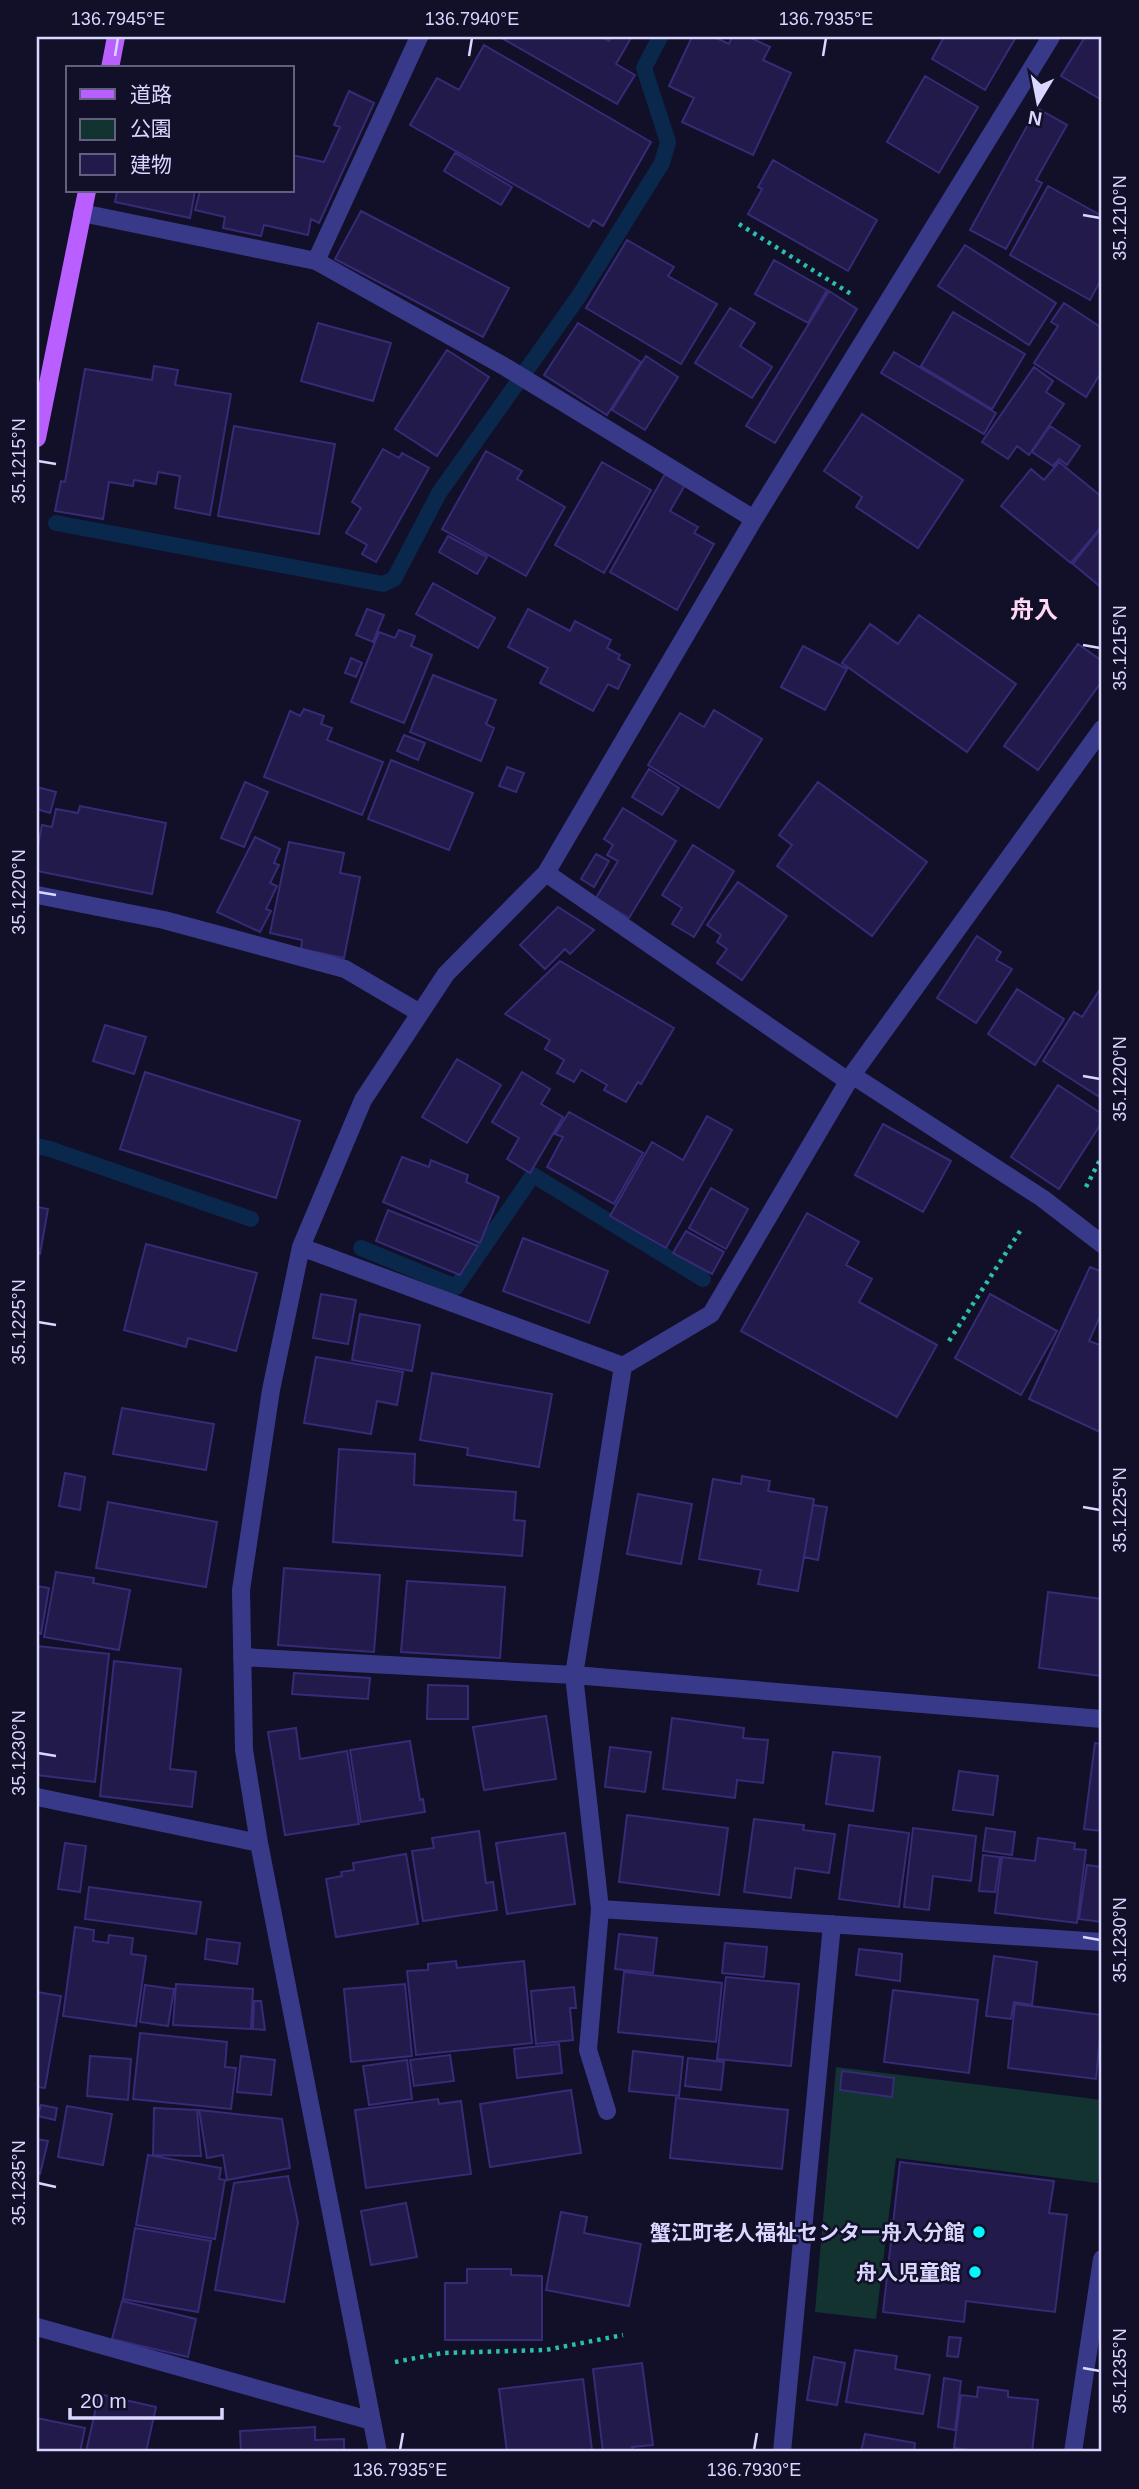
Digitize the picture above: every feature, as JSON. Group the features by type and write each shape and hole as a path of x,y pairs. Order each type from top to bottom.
{"main road":[{"path":"110,66 116,37"},
{"path":"37,438 87,192"}],"street":[{"path":"316,261 419,37"},
{"path":"378,2452 259,1843 244,1751 241,1590 271,1390 301,1247 362,1100 446,974 546,873 754,519 1051,37"},
{"path":"82,213 316,261 506,368 754,519"},
{"path":"607,2111 588,2050 600,1909 574,1675 624,1366 711,1314 850,1078 1102,729"},
{"path":"546,873 850,1078 1042,1198 1102,1244"},
{"path":"37,895 164,920 345,969 420,1013"},
{"path":"301,1247 624,1366"},
{"path":"242,1657 574,1675 1102,1719"},
{"path":"37,1797 259,1843"},
{"path":"600,1909 1102,1941"},
{"path":"782,2452 832,1924"},
{"path":"1073,2452 1102,2259"},
{"path":"37,2327 372,2421"}],"path":[{"path":"739,224 881,313"},
{"path":"949,1341 1042,1198"},
{"path":"362,2368 442,2353 545,2350 623,2335"}],"green space":[{"path":"836,2067 1102,2100 1102,2156 1098,2183 896,2158 876,2319 815,2312"}],"building":[{"path":"500,37 602,37 609,41 611,37 629,37 631,38 616,64 635,75 617,104"},
{"path":"692,37 714,37 729,44 732,37 749,37 770,47 763,60 791,73 753,155 682,122 694,98 669,86"},
{"path":"944,37 1016,37 985,90 932,59"},
{"path":"1085,37 1102,38 1102,100 1061,76"},
{"path":"484,45 651,142 603,226 593,220 589,227 410,125 437,78 459,90"},
{"path":"925,76 978,107 939,173 887,142"},
{"path":"349,91 374,103 319,223 311,219 308,235 264,225 261,236 223,228 225,217 195,210 200,192 294,192 294,155 324,162 340,127 334,125"},
{"path":"1037,108 1067,125 1036,180 1042,183 1006,249 970,230"},
{"path":"455,153 512,187 501,205 444,171"},
{"path":"773,160 877,220 848,271 748,214 762,189 758,187"},
{"path":"1048,186 1102,216 1102,278 1090,300 1010,255"},
{"path":"117,192 195,192 190,218 115,202"},
{"path":"361,211 509,288 483,337 335,259"},
{"path":"627,240 674,267 668,276 717,304 681,364 586,308"},
{"path":"965,245 1056,303 1029,345 938,286"},
{"path":"774,260 827,290 808,323 755,294"},
{"path":"829,291 857,309 775,443 746,426"},
{"path":"1064,303 1102,328 1102,371 1086,397 1034,363 1058,326 1051,322"},
{"path":"730,308 755,323 740,346 772,367 752,398 695,363"},
{"path":"953,312 1025,354 992,409 921,366"},
{"path":"318,323 391,343 373,401 301,381"},
{"path":"578,323 641,362 607,415 544,375"},
{"path":"447,350 489,377 437,456 395,429"},
{"path":"894,352 996,413 984,434 881,373"},
{"path":"646,356 678,377 645,430 612,410"},
{"path":"154,366 178,370 175,385 231,394 210,515 175,508 180,476 158,472 156,484 134,480 133,486 109,482 103,519 55,511 61,481 65,482 85,369 152,380"},
{"path":"1034,367 1053,381 1046,392 1064,404 1029,455 1017,446 1008,459 982,442"},
{"path":"862,414 963,480 918,548 856,507 862,497 824,471"},
{"path":"234,426 335,444 319,534 218,516"},
{"path":"1050,426 1080,446 1067,465 1059,459 1053,466 1032,452"},
{"path":"383,449 399,458 402,453 429,468 376,562 362,554 367,545 346,533 361,508 352,502"},
{"path":"486,451 522,471 517,479 565,507 526,576 442,529"},
{"path":"602,462 651,490 604,573 555,545"},
{"path":"1059,462 1102,497 1102,526 1071,563 1001,506 1031,469 1044,480"},
{"path":"665,474 685,485 670,511 698,527 694,533 714,544 677,610 610,572"},
{"path":"1102,527 1102,588 1073,564"},
{"path":"448,536 487,557 477,574 439,552"},
{"path":"433,583 495,618 478,648 416,614"},
{"path":"367,609 384,615 373,642 356,635"},
{"path":"528,609 570,631 575,621 611,640 607,648 620,655 618,659 630,665 618,689 608,684 593,711 540,683 548,668 508,647"},
{"path":"919,615 1016,684 967,752 842,663 870,624 898,644"},
{"path":"399,630 415,636 411,646 432,655 404,723 351,702 379,632 395,638"},
{"path":"1078,644 1102,661 1102,681 1038,770 1004,746"},
{"path":"803,646 847,669 825,710 781,687"},
{"path":"351,658 362,663 356,677 345,673"},
{"path":"433,675 496,700 486,724 494,728 481,761 410,732"},
{"path":"304,709 324,716 321,724 332,728 327,740 383,762 362,815 264,777 290,711 300,716"},
{"path":"714,710 762,739 719,808 648,765 680,713 704,727"},
{"path":"404,735 425,743 418,760 397,751"},
{"path":"391,760 473,793 449,850 368,819"},
{"path":"507,767 524,773 516,792 499,786"},
{"path":"649,769 679,788 662,815 632,797"},
{"path":"245,782 268,792 244,847 221,838"},
{"path":"818,782 927,862 872,936 777,866 792,845 779,835"},
{"path":"37,787 56,792 50,813 37,809"},
{"path":"80,806 166,823 152,894 37,871 37,851 42,825 52,827 56,809 78,813"},
{"path":"623,808 676,841 629,918 596,898 618,861 607,855 613,845 604,839"},
{"path":"255,837 280,849 274,863 279,865 270,883 277,886 266,909 271,911 260,932 217,912"},
{"path":"289,842 344,853 340,873 360,877 344,958 301,949 302,940 270,933"},
{"path":"693,845 734,871 694,937 672,924 682,908 662,895"},
{"path":"596,854 609,861 594,887 581,879"},
{"path":"738,882 787,916 742,980 717,963 727,949 717,942 721,935 707,925"},
{"path":"558,907 594,930 570,954 565,949 545,969 520,945"},
{"path":"977,936 1001,952 996,960 1012,969 976,1023 937,998"},
{"path":"560,961 674,1028 641,1084 638,1082 626,1102 604,1090 607,1085 581,1070 574,1082 557,1073 564,1060 545,1049 550,1040 505,1014"},
{"path":"1102,986 1102,1089 1098,1096 1043,1061 1074,1012 1082,1017"},
{"path":"1017,989 1064,1019 1035,1065 988,1034"},
{"path":"105,1025 146,1037 134,1074 93,1061"},
{"path":"457,1059 501,1085 467,1143 422,1117"},
{"path":"145,1072 300,1121 276,1198 120,1149"},
{"path":"522,1072 550,1089 541,1104 563,1117 530,1173 507,1159 519,1138 492,1122"},
{"path":"1058,1085 1102,1114 1102,1122 1059,1189 1011,1157"},
{"path":"569,1112 643,1153 614,1204 547,1167 563,1137 555,1134"},
{"path":"707,1116 732,1130 666,1248 610,1216 652,1142 683,1160"},
{"path":"883,1124 951,1161 923,1212 855,1175"},
{"path":"402,1157 429,1167 431,1160 468,1175 466,1182 499,1197 480,1243 383,1202"},
{"path":"711,1188 748,1209 726,1249 689,1228"},
{"path":"37,1207 48,1209 40,1254 37,1253"},
{"path":"388,1210 478,1246 460,1275 376,1241"},
{"path":"807,1213 859,1242 846,1265 872,1279 859,1302 937,1345 897,1417 741,1331"},
{"path":"686,1231 724,1252 712,1274 673,1253"},
{"path":"523,1238 608,1271 589,1323 503,1291"},
{"path":"146,1244 257,1273 236,1351 188,1338 186,1347 124,1330"},
{"path":"1090,1267 1102,1272 1102,1312 1089,1341 1102,1346 1102,1433 1029,1399"},
{"path":"321,1294 356,1300 348,1344 313,1338"},
{"path":"990,1294 1057,1331 1021,1395 955,1358"},
{"path":"360,1314 420,1325 412,1371 352,1360"},
{"path":"316,1357 403,1372 397,1405 377,1401 371,1434 304,1423"},
{"path":"432,1373 552,1394 539,1467 467,1455 468,1448 420,1440"},
{"path":"122,1408 214,1424 206,1470 113,1454"},
{"path":"339,1449 415,1454 414,1485 516,1492 514,1520 525,1521 522,1556 333,1542"},
{"path":"65,1473 85,1477 80,1510 59,1506"},
{"path":"742,1476 770,1481 768,1491 814,1499 798,1591 758,1584 761,1570 699,1559 713,1479 741,1484"},
{"path":"638,1494 692,1504 681,1564 627,1554"},
{"path":"108,1502 217,1522 206,1587 96,1568"},
{"path":"813,1505 827,1507 818,1560 804,1557"},
{"path":"284,1568 380,1575 374,1652 278,1645"},
{"path":"56,1572 94,1578 93,1583 130,1590 119,1650 44,1637"},
{"path":"407,1581 505,1587 500,1658 401,1652"},
{"path":"37,1586 49,1588 41,1634 37,1633"},
{"path":"1048,1592 1102,1599 1102,1676 1039,1668"},
{"path":"37,1646 109,1654 95,1782 37,1775"},
{"path":"114,1661 181,1669 170,1769 196,1772 192,1807 100,1796"},
{"path":"294,1673 370,1678 368,1699 292,1694"},
{"path":"428,1685 468,1686 468,1719 427,1719"},
{"path":"546,1716 556,1779 484,1790 473,1727"},
{"path":"672,1718 744,1728 743,1738 768,1740 763,1783 737,1780 735,1798 663,1789"},
{"path":"296,1728 300,1759 347,1751 359,1824 285,1835 268,1732"},
{"path":"410,1741 420,1800 423,1799 425,1812 361,1822 350,1750"},
{"path":"1095,1743 1102,1744 1102,1831 1084,1829"},
{"path":"610,1747 651,1752 645,1792 605,1787"},
{"path":"833,1752 880,1757 873,1811 826,1804"},
{"path":"959,1771 998,1776 993,1815 953,1810"},
{"path":"627,1815 728,1828 719,1895 619,1882"},
{"path":"754,1819 804,1825 803,1830 835,1834 829,1873 795,1868 791,1898 744,1892"},
{"path":"849,1825 909,1833 899,1907 839,1899"},
{"path":"913,1828 976,1836 971,1881 933,1876 929,1910 904,1907"},
{"path":"986,1828 1015,1832 1012,1855 983,1851"},
{"path":"479,1831 486,1883 493,1882 497,1910 423,1921 412,1851 434,1848 432,1838"},
{"path":"565,1833 575,1904 507,1914 496,1843"},
{"path":"1038,1838 1075,1843 1074,1849 1086,1850 1077,1923 995,1913 1002,1857 1035,1861"},
{"path":"65,1843 86,1846 80,1892 58,1889"},
{"path":"406,1854 418,1924 336,1937 326,1879 354,1870 353,1863"},
{"path":"983,1855 1000,1857 995,1892 979,1891"},
{"path":"1087,1865 1102,1867 1102,1922 1079,1919"},
{"path":"89,1887 201,1902 196,1934 85,1919"},
{"path":"75,1927 94,1930 93,1941 108,1943 109,1935 133,1938 131,1954 146,1956 136,2026 63,2016"},
{"path":"619,1934 657,1938 653,1973 615,1969"},
{"path":"207,1939 240,1943 237,1964 205,1959"},
{"path":"725,1943 767,1947 764,1977 722,1973"},
{"path":"859,1949 902,1954 900,1981 856,1975"},
{"path":"994,1956 1037,1962 1032,2005 1014,2002 1011,2019 986,2016"},
{"path":"456,1961 457,1968 524,1961 532,2043 416,2055 407,1971 428,1970 428,1964"},
{"path":"624,1972 722,1983 716,2042 618,2032"},
{"path":"726,1977 799,1984 791,2066 717,2059"},
{"path":"176,1984 253,1989 251,2029 173,2025"},
{"path":"405,1984 412,2056 351,2062 344,1989"},
{"path":"145,1985 174,1989 168,2026 140,2022"},
{"path":"574,1987 576,2008 570,2008 573,2040 536,2044 531,1991"},
{"path":"893,1990 978,2000 969,2073 884,2062"},
{"path":"37,1992 61,1996 45,2088 37,2087"},
{"path":"254,2001 261,2001 265,2030 253,2029"},
{"path":"1015,2004 1102,2015 1096,2079 1008,2068"},
{"path":"140,2033 227,2042 225,2067 236,2068 231,2109 133,2099"},
{"path":"559,2044 562,2073 517,2078 514,2049"},
{"path":"633,2051 683,2057 679,2096 629,2091"},
{"path":"450,2055 454,2081 414,2086 410,2060"},
{"path":"90,2056 131,2059 128,2100 87,2096"},
{"path":"241,2056 275,2060 271,2095 237,2092"},
{"path":"688,2058 724,2062 721,2090 685,2086"},
{"path":"407,2060 412,2099 369,2105 363,2066"},
{"path":"842,2071 894,2078 892,2097 840,2090"},
{"path":"571,2090 581,2153 490,2167 480,2104"},
{"path":"676,2098 788,2110 782,2169 670,2158"},
{"path":"438,2099 439,2104 461,2101 471,2174 366,2188 355,2110"},
{"path":"41,2105 57,2108 55,2120 38,2116"},
{"path":"67,2106 112,2114 103,2165 58,2157"},
{"path":"154,2108 197,2110 201,2156 153,2155"},
{"path":"199,2110 282,2119 290,2168 227,2180 223,2155 207,2158"},
{"path":"37,2139 48,2141 40,2174 37,2173"},
{"path":"148,2155 221,2168 219,2179 225,2180 215,2239 136,2225"},
{"path":"900,2162 1054,2181 1049,2213 1067,2215 1055,2312 966,2301 964,2322 883,2312"},
{"path":"288,2176 298,2222 284,2302 215,2290 234,2183"},
{"path":"406,2203 417,2257 371,2265 361,2211"},
{"path":"561,2212 587,2217 584,2233 641,2244 629,2306 546,2290"},
{"path":"135,2228 211,2241 198,2312 123,2299"},
{"path":"467,2269 511,2269 511,2275 542,2276 542,2340 445,2340 445,2283 467,2283"},
{"path":"122,2301 196,2319 188,2357 112,2339"},
{"path":"949,2337 961,2338 958,2357 947,2356"},
{"path":"855,2350 897,2356 895,2369 930,2375 923,2414 846,2402"},
{"path":"814,2357 845,2363 837,2405 807,2400"},
{"path":"642,2363 653,2445 632,2447 633,2452 603,2452 593,2369"},
{"path":"944,2378 961,2381 955,2430 938,2427"},
{"path":"583,2379 592,2450 507,2452 499,2389"},
{"path":"978,2387 1008,2391 1008,2397 1038,2400 1032,2452 987,2452 954,2448 961,2395 977,2397"},
{"path":"99,2394 156,2407 146,2452 86,2452"},
{"path":"37,2418 85,2428 80,2452 37,2452"},
{"path":"315,2427 315,2440 344,2439 344,2452 241,2452 240,2431"},
{"path":"865,2434 915,2443 914,2452 861,2452"}],"waterway":[{"path":"56,523 383,584 394,579 439,493 579,296 662,163 668,142 644,68 660,37"},
{"path":"37,1146 251,1219"},
{"path":"361,1248 456,1287 533,1175 703,1279"}],"place":[{"name":"蟹江町老人福祉センター舟入分館","path":"979,2232"},
{"name":"舟入児童館","path":"975,2272"}],"district":[{"name":"舟入","path":"1034,609"}]}
